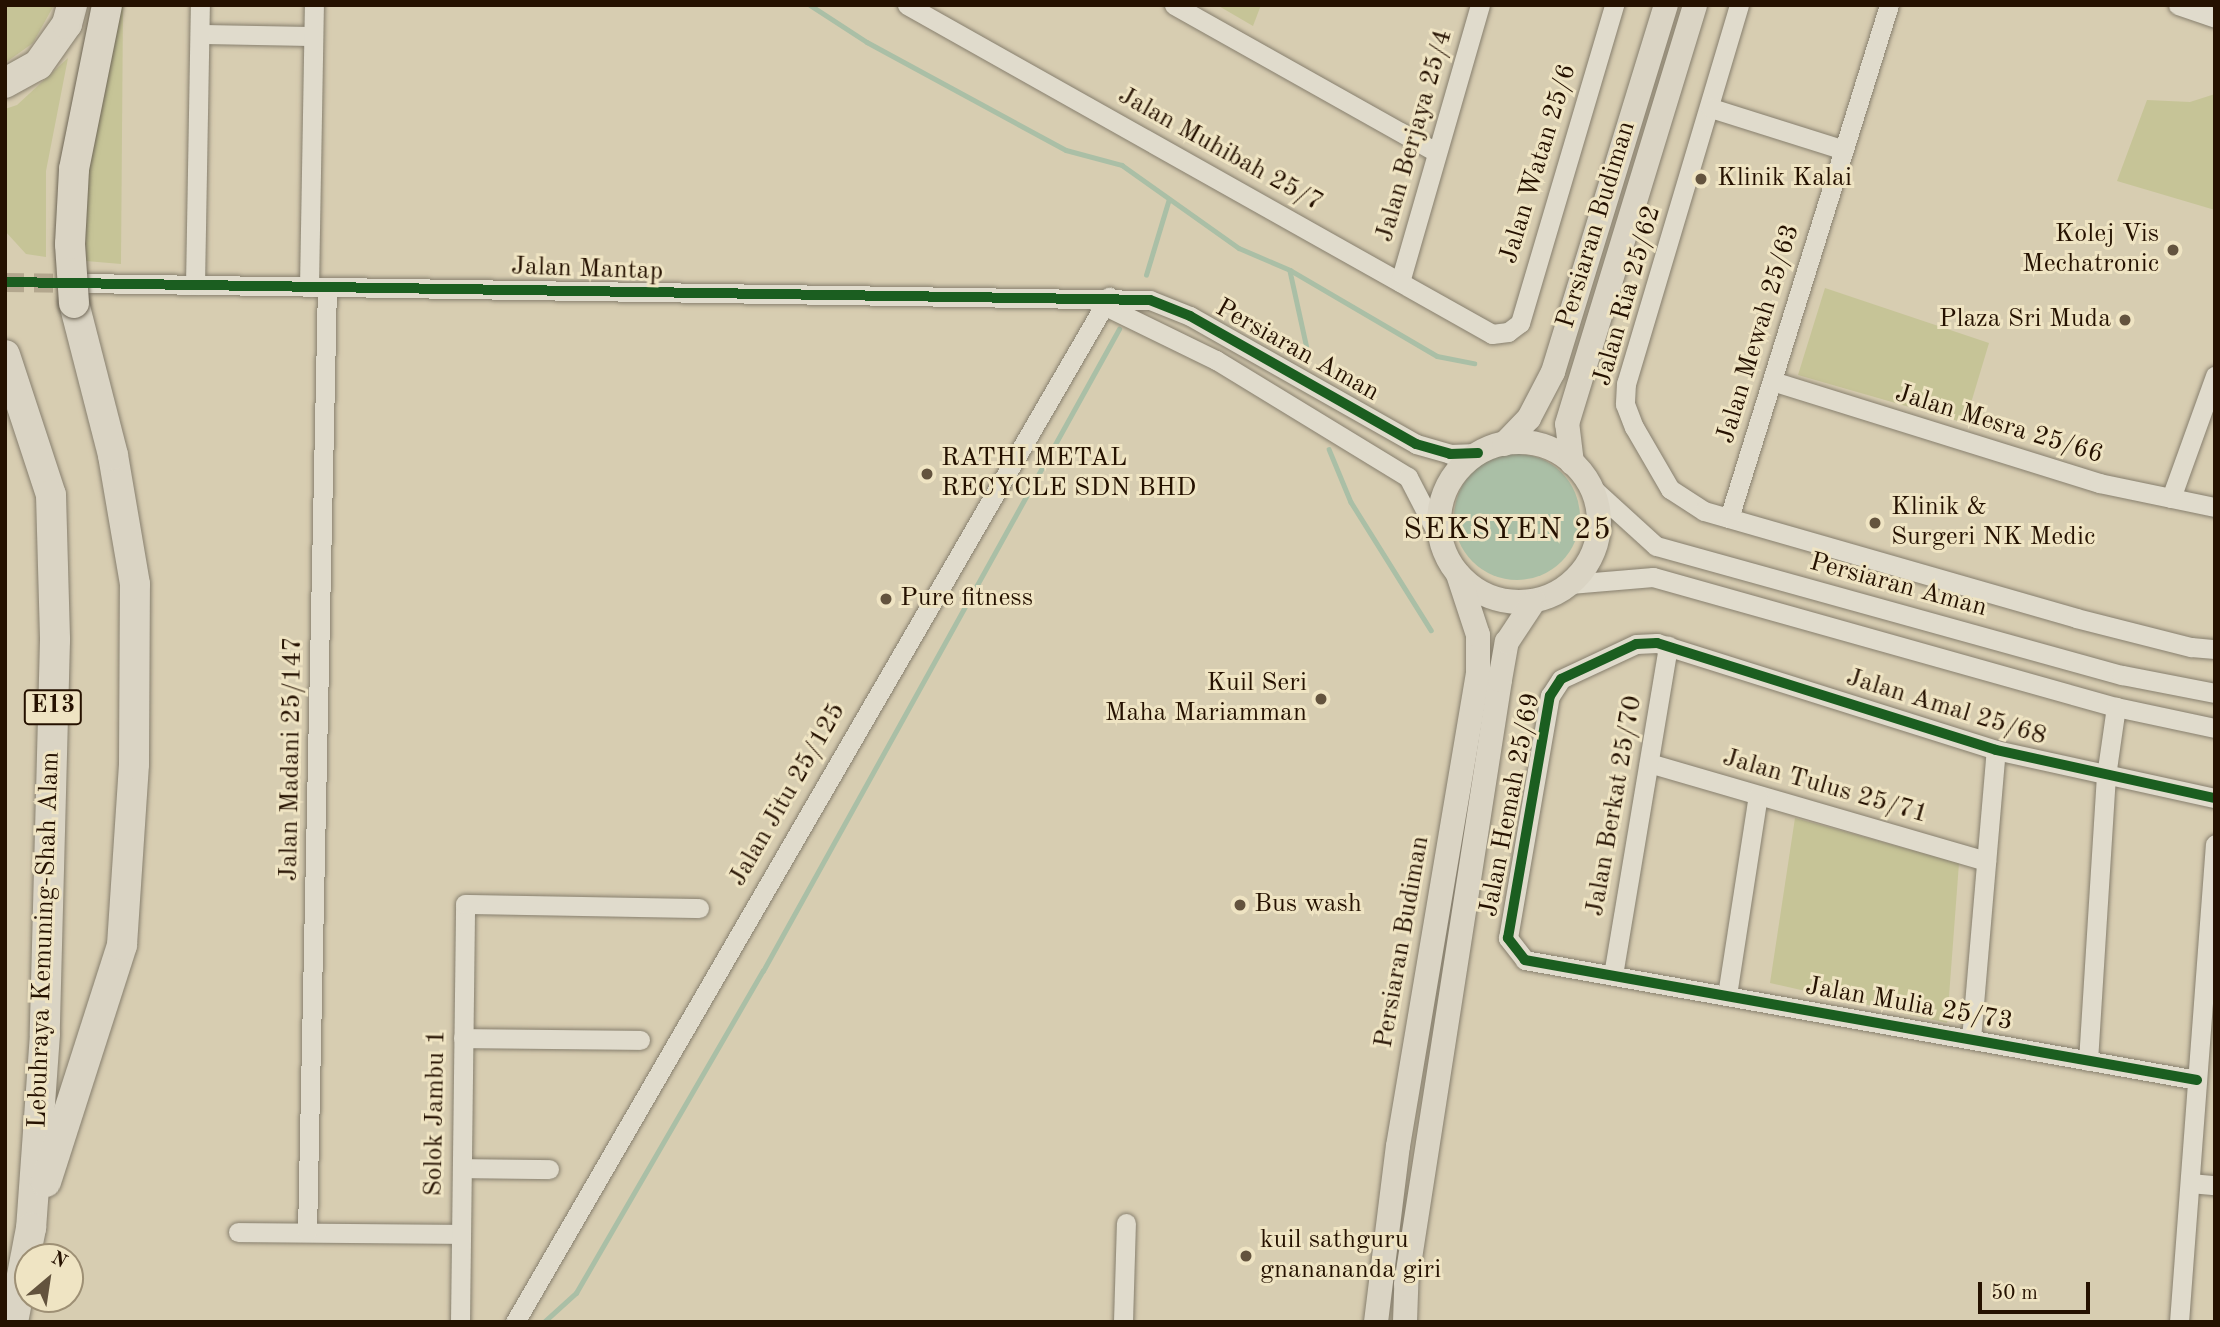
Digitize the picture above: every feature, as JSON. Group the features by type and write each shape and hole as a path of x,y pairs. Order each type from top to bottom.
{"highway":[{"path":"5,83 38,65 67,24 72,5"},
{"path":"31,1228 122,945 134,764 135,584 113,455 70,244 74,169 107,5"},
{"name":"Lebuhraya Kemuning-Shah Alam","path":"5,355 51,495 55,640 45,1034 31,1228 13,1322"}],"main road":[{"name":"Persiaran Budiman","path":"1504,444 1529,418 1553,372 1666,5"},
{"name":"Persiaran Budiman","path":"1572,463 1567,424 1695,5"},
{"path":"1528,443 1552,450 1572,463 1590,486 1598,512 1598,539 1588,564 1570,584 1534,601 1493,598 1458,575 1440,539 1439,514 1445,490 1458,469 1478,453 1504,444 1528,443"},
{"name":"Persiaran Budiman","path":"1376,1322 1398,1146 1478,673 1478,635 1458,575"},
{"name":"Persiaran Budiman","path":"1404,1322 1406,1284 1500,680 1507,642 1534,601"}],"street":[{"path":"195,285 200,5"},
{"name":"Jalan Madani 25/147","path":"307,1232 318,288 314,5"},
{"name":"Jalan Muhibah 25/7","path":"907,5 1492,334 1508,332"},
{"path":"1174,5 1436,152"},
{"name":"Jalan Berjaya 25/4","path":"1400,282 1480,5"},
{"name":"Jalan Watan 25/6","path":"1508,332 1520,323 1614,5"},
{"name":"Jalan Ria 25/62","path":"1739,5 1711,108 1626,383 1625,404 1670,489 1692,505 1729,518 2076,618 2191,647 2215,649"},
{"name":"Jalan Mewah 25/63","path":"1729,518 1889,5"},
{"path":"2178,5 2215,18"},
{"path":"200,33 313,36"},
{"path":"1711,108 1844,150"},
{"name":"Jalan Mantap","path":"78,293 195,285 1102,301"},
{"name":"Persiaran Aman","path":"1102,301 1150,300 1190,316 1416,444 1450,454 1478,453"},
{"name":"Persiaran Aman","path":"1102,301 1216,360 1408,477 1440,539"},
{"name":"Jalan Jitu 25/125","path":"515,1322 1102,301"},
{"path":"2171,498 2215,376"},
{"name":"Jalan Mesra 25/66","path":"1772,381 2099,483 2215,507"},
{"name":"Persiaran Aman","path":"1590,486 1656,546 2122,675 2215,693"},
{"path":"1570,584 1653,577 2116,707 2215,728"},
{"name":"Jalan Hemah 25/69","path":"1613,975 1525,960 1508,938 1550,696 1561,679 1636,644 1668,646"},
{"name":"Jalan Amal 25/68","path":"1668,646 1996,750 2215,798"},
{"name":"Jalan Berkat 25/70","path":"1613,975 1668,646"},
{"path":"2088,1060 2106,776 2116,707"},
{"path":"1971,1039 1996,750"},
{"name":"Jalan Tulus 25/71","path":"1649,763 1986,861"},
{"path":"1727,995 1758,795"},
{"path":"2179,1322 2197,1080 2207,1061 2215,844"},
{"name":"Solok Jambu 1","path":"460,1322 465,904 699,908"},
{"name":"Jalan Mulia 25/73","path":"1613,975 2197,1080"},
{"path":"463,1038 640,1040"},
{"path":"462,1168 549,1169"},
{"path":"2190,1183 2215,1185"},
{"path":"1123,1322 1126,1223"},
{"path":"238,1232 461,1234"}],"shaded area":[{"path":"5,5 54,5 33,43 5,63"},
{"path":"120,5 123,5 121,264 86,261 83,183"},
{"path":"1217,5 1261,5 1253,26"},
{"path":"68,58 46,171 46,257 26,254 5,231 5,109 17,105"},
{"path":"2215,94 2215,210 2117,181 2147,100 2190,102"},
{"path":"1825,288 1989,343 1965,423 1798,375"},
{"path":"1517,454 1541,458 1562,472 1576,493 1580,517 1576,541 1562,562 1541,576 1517,580 1493,576 1472,562 1458,541 1454,517 1458,493 1472,472 1493,458"},
{"path":"1795,818 1959,863 1947,1023 1770,983"}],"waterway":[{"path":"810,5 867,42 1066,150 1122,165 1239,248 1290,270 1437,356 1474,363"},
{"path":"1146,275 1169,199"},
{"path":"1290,271 1307,348"},
{"path":"544,1322 576,1293 763,971 1119,329"},
{"path":"1329,449 1351,502 1431,630"}],"tunnel":[{"path":"5,282 81,283"}],"cycle path":[{"path":"5,282 1150,300 1190,316 1416,444 1450,454 1478,453"},
{"path":"2197,1080 1525,960 1508,938 1550,696 1561,679 1636,644 1657,643 1996,750 2215,798"}],"place":[{"name":"Klinik Kalai","path":"1701,179"},
{"name":"Kolej Vis Mechatronic","path":"2173,250"},
{"name":"Plaza Sri Muda","path":"2125,320"},
{"name":"RATHI METAL RECYCLE SDN BHD","path":"927,474"},
{"name":"Klinik & Surgeri NK Medic","path":"1875,523"},
{"name":"Pure fitness","path":"886,599"},
{"name":"Kuil Seri Maha Mariamman","path":"1321,699"},
{"name":"Bus wash","path":"1240,905"},
{"name":"kuil sathguru gnanananda giri","path":"1246,1256"}],"district":[{"name":"SEKSYEN 25","path":"1508,530"}]}
